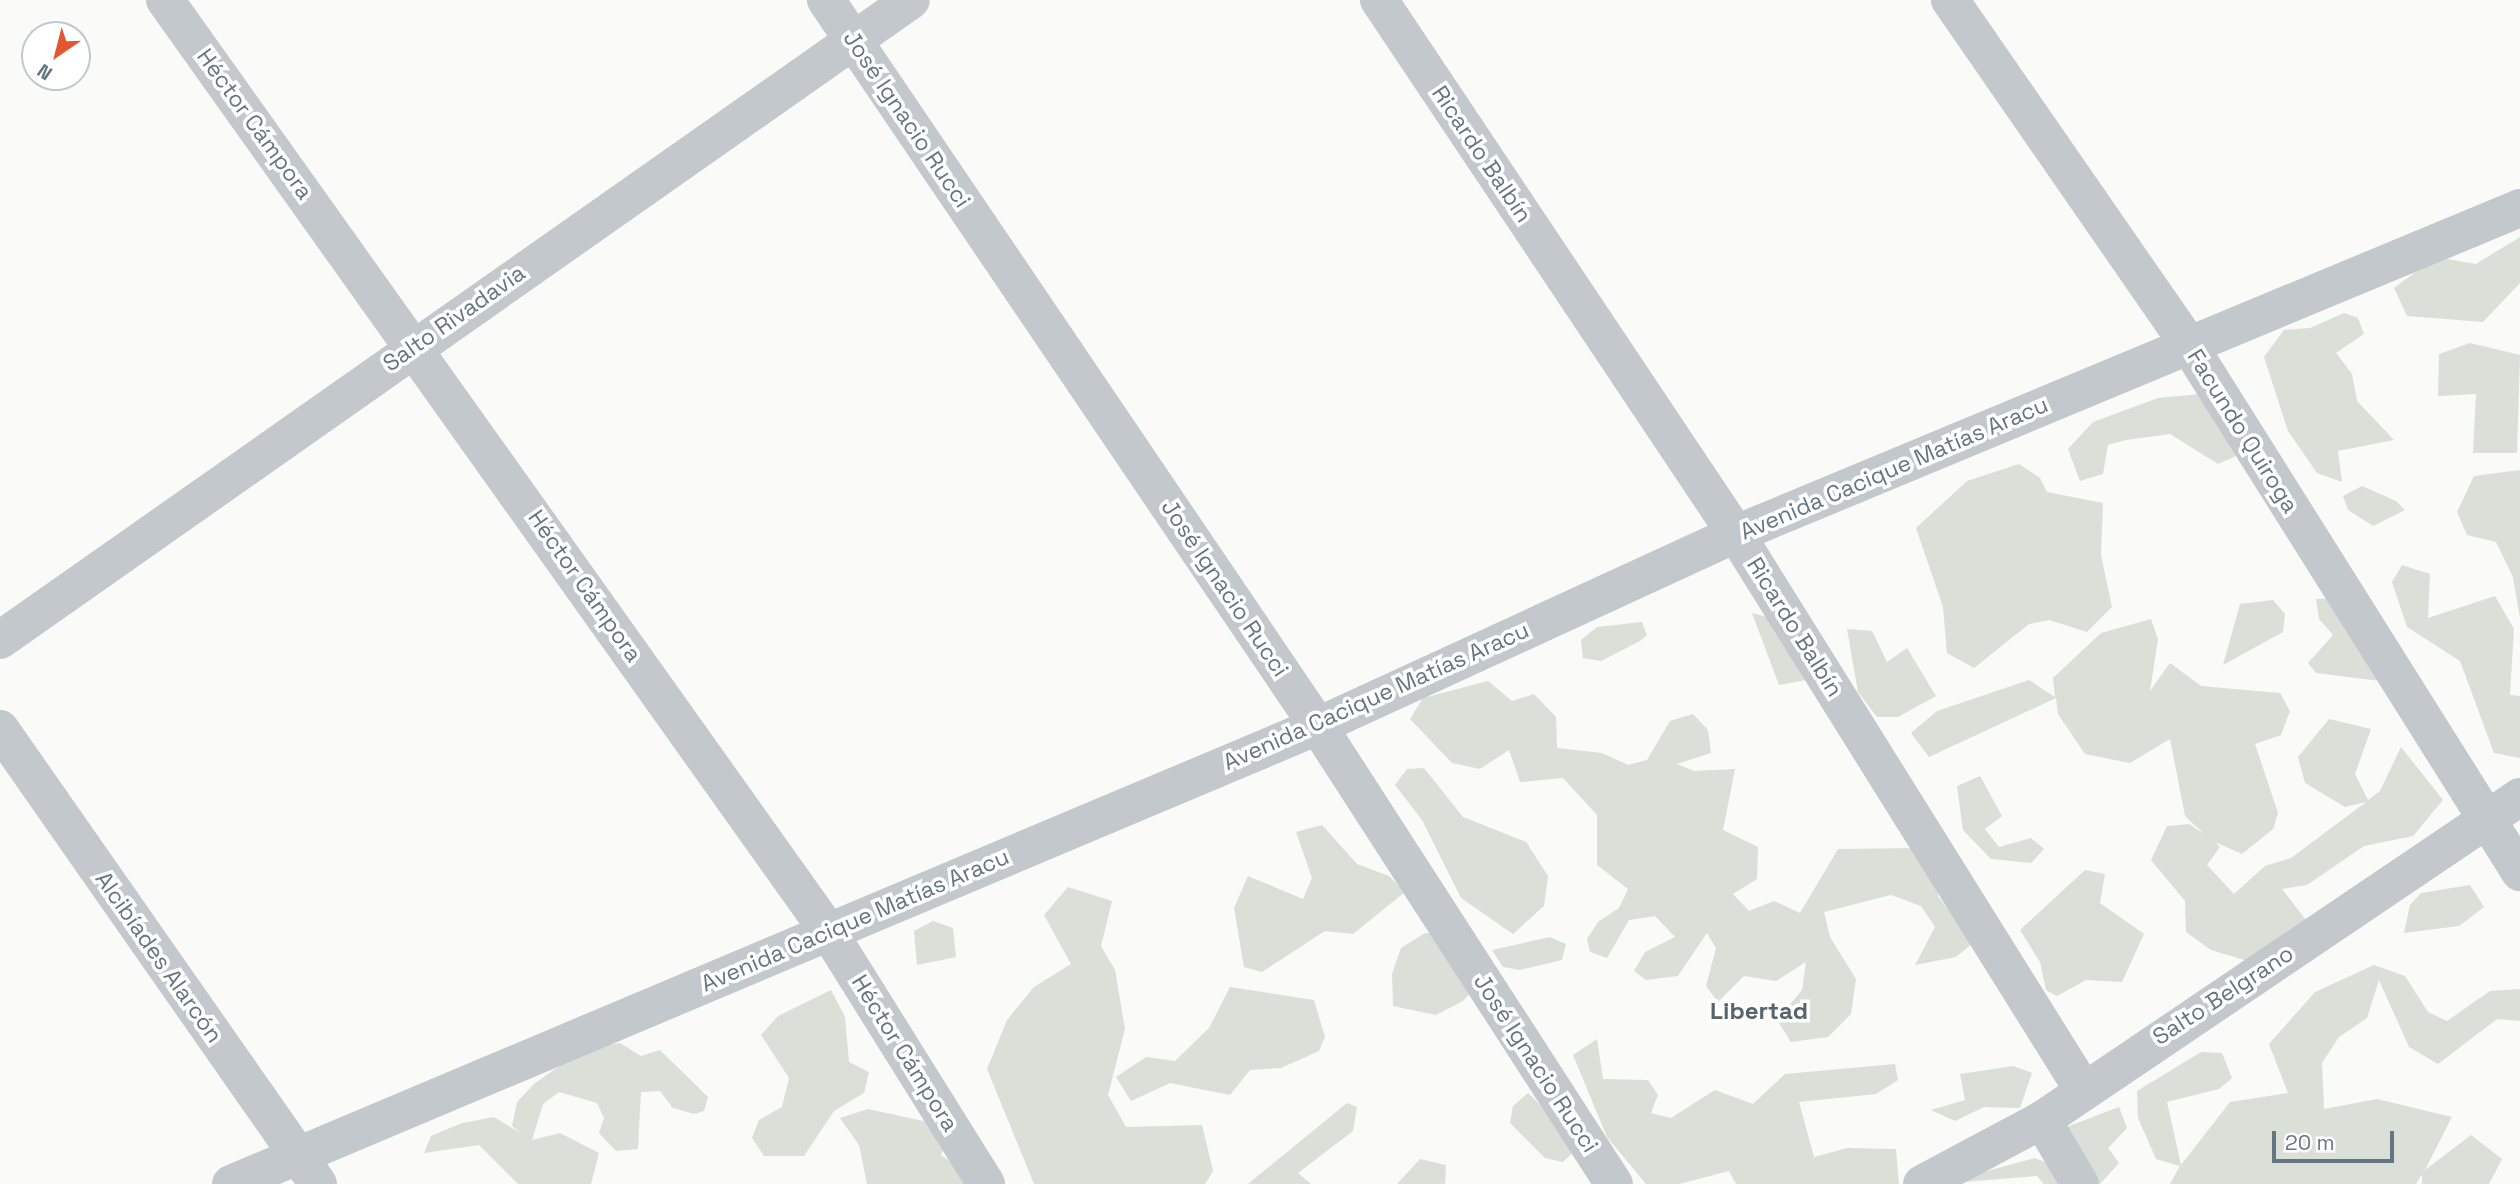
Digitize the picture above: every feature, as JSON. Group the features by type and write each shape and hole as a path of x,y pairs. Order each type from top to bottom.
{"street":[{"name":"Héctor Cámpora","path":"165,0 414,344 828,931 986,1184"},
{"name":"José Ignacio Rucci","path":"826,0 1318,726 1614,1184"},
{"name":"Salto Rivadavia","path":"0,640 414,344 911,0"},
{"name":"Ricardo Balbín","path":"1379,0 1736,534 2082,1088"},
{"name":"Facundo Quiroga","path":"1950,0 2188,344 2520,872"},
{"name":"Avenida Cacique Matías Aracu","path":"231,1184 307,1169 828,931 1318,726 1736,534 2520,208"},
{"name":"Alcibíades Alarcón","path":"0,729 307,1169"},
{"name":"Salto Belgrano","path":"1922,1184 2042,1120 2082,1088 2520,797"},
{"path":"2042,1120 2080,1184"}],"shaded area":[{"path":"2520,237 2520,283 2483,322 2407,316 2394,288 2436,257 2476,264"},
{"path":"2344,313 2358,318 2364,334 2336,353 2352,374 2357,401 2394,440 2338,451 2342,482 2317,473 2288,431 2264,357 2284,330 2310,328"},
{"path":"2470,343 2520,355 2517,453 2473,453 2476,394 2438,396 2439,354"},
{"path":"2200,394 2245,452 2218,464 2170,434 2126,440 2108,445 2103,474 2080,481 2068,449 2093,422 2158,398"},
{"path":"2019,464 2040,478 2047,492 2103,503 2101,555 2112,607 2087,632 2049,620 2029,624 1974,668 1947,653 1943,607 1916,528 1967,481"},
{"path":"2520,470 2520,618 2513,577 2496,542 2467,535 2457,512 2474,476"},
{"path":"2362,486 2396,501 2405,510 2373,526 2348,510 2343,496"},
{"path":"2402,565 2430,574 2428,618 2495,596 2514,629 2510,695 2520,696 2520,758 2494,753 2460,661 2407,627 2392,582"},
{"path":"2342,598 2380,681 2316,673 2308,663 2333,635 2319,619 2316,599"},
{"path":"2273,600 2285,614 2283,632 2223,665 2240,604"},
{"path":"1752,613 1767,617 1806,680 1779,685"},
{"path":"2151,619 2158,639 2150,691 2170,663 2201,686 2280,693 2290,711 2281,735 2255,744 2278,813 2273,829 2242,854 2215,842 2220,847 2207,865 2234,894 2265,866 2291,858 2366,802 2345,807 2305,783 2298,757 2329,719 2371,729 2355,774 2368,800 2380,791 2401,747 2443,800 2413,836 2364,846 2307,885 2282,889 2320,938 2284,972 2211,950 2186,932 2185,901 2151,860 2167,826 2189,824 2204,834 2185,816 2170,739 2130,763 2085,754 2058,714 2056,698 1929,757 1911,733 1937,711 2029,680 2055,697 2053,678 2101,633"},
{"path":"1642,622 1647,635 1640,641 1601,661 1583,658 1581,640 1597,627"},
{"path":"1847,629 1872,631 1887,662 1907,648 1936,696 1898,717 1877,717 1858,692"},
{"path":"1488,681 1512,701 1534,694 1556,717 1557,748 1602,753 1628,765 1647,760 1670,721 1693,714 1708,730 1711,753 1677,764 1694,771 1735,769 1723,830 1758,847 1757,879 1733,894 1749,911 1774,901 1800,913 1838,849 1920,848 1936,860 1938,896 1973,943 1956,957 1915,965 1935,927 1921,906 1891,895 1824,912 1830,937 1856,979 1851,1014 1828,1037 1791,1042 1777,1020 1802,990 1806,962 1776,981 1744,976 1718,1002 1706,986 1716,948 1707,933 1678,976 1646,980 1634,971 1645,952 1675,937 1655,916 1629,920 1607,958 1590,952 1587,939 1598,922 1619,908 1628,889 1597,865 1597,815 1563,778 1520,782 1509,750 1480,769 1452,763 1410,719 1423,698"},
{"path":"1424,768 1463,817 1526,842 1548,876 1544,906 1513,934 1461,898 1422,820 1395,785 1407,769"},
{"path":"1980,776 2002,816 1985,829 1999,847 2031,838 2044,849 2031,863 1991,859 1963,830 1957,786"},
{"path":"1322,825 1357,864 1389,876 1405,892 1353,934 1325,931 1262,972 1244,967 1234,908 1248,876 1303,899 1312,878 1296,832"},
{"path":"2085,870 2105,874 2100,903 2144,934 2122,982 2086,980 2057,996 2046,990 2040,962 2020,930"},
{"path":"2470,885 2484,907 2459,926 2404,933 2410,905 2421,893"},
{"path":"1068,887 1112,901 1101,946 1115,970 1125,1029 1108,1095 1126,1127 1202,1125 1213,1171 1205,1184 1034,1184 987,1069 1007,1020 1034,987 1071,964 1044,915"},
{"path":"933,921 953,928 956,957 917,965 914,931"},
{"path":"1425,933 1467,934 1487,952 1489,973 1463,1001 1436,1015 1393,1006 1392,974 1401,948"},
{"path":"1550,937 1566,944 1562,960 1520,970 1503,967 1492,950"},
{"path":"2374,965 2405,976 2428,1012 2447,1021 2490,991 2520,989 2520,1021 2497,1019 2438,1064 2409,1047 2379,980 2367,1018 2339,1037 2322,1063 2324,1109 2377,1099 2452,1117 2425,1170 2471,1135 2502,1159 2489,1184 2422,1184 2422,1174 2416,1184 2170,1184 2180,1166 2156,1159 2138,1118 2137,1091 2201,1052 2222,1053 2232,1078 2219,1089 2167,1102 2181,1165 2230,1102 2288,1093 2269,1044 2315,992"},
{"path":"1230,987 1314,1000 1325,1037 1319,1051 1281,1068 1250,1070 1230,1095 1170,1083 1131,1101 1116,1077 1146,1057 1175,1061 1209,1028"},
{"path":"831,990 845,1017 849,1062 869,1072 864,1093 834,1111 804,1156 764,1156 752,1138 759,1120 782,1107 789,1078 761,1035 778,1016"},
{"path":"1597,1039 1603,1079 1648,1080 1658,1095 1651,1113 1671,1118 1715,1090 1753,1104 1785,1074 1895,1064 1898,1080 1876,1094 1799,1102 1814,1157 1847,1148 1896,1149 1899,1184 1736,1184 1729,1171 1679,1184 1646,1184 1607,1137 1573,1055"},
{"path":"620,1043 641,1056 660,1050 708,1097 704,1111 694,1114 673,1108 660,1091 641,1092 638,1149 616,1151 599,1133 604,1118 597,1103 559,1092 543,1104 532,1140 560,1133 599,1153 591,1184 518,1184 479,1145 424,1153 431,1136 462,1123 494,1117 520,1133 512,1126 517,1102 534,1084 584,1048"},
{"path":"2013,1066 2032,1073 2020,1108 1984,1107 1955,1121 1931,1110 1965,1100 1960,1074"},
{"path":"1528,1093 1581,1145 1563,1162 1545,1158 1510,1123 1513,1106"},
{"path":"1347,1103 1357,1107 1353,1131 1298,1173 1311,1184 1248,1184"},
{"path":"2119,1107 2127,1128 2108,1148 2119,1163 2100,1184 2066,1165 2064,1128"},
{"path":"868,1109 951,1127 941,1155 954,1164 1001,1171 1005,1184 867,1184 859,1145 840,1118"},
{"path":"2035,1158 2073,1173 2074,1184 2044,1184 2037,1176 1939,1184"},
{"path":"1420,1159 1446,1165 1445,1184 1397,1184"}],"district":[{"name":"Libertad","path":"1759,1011"}]}
